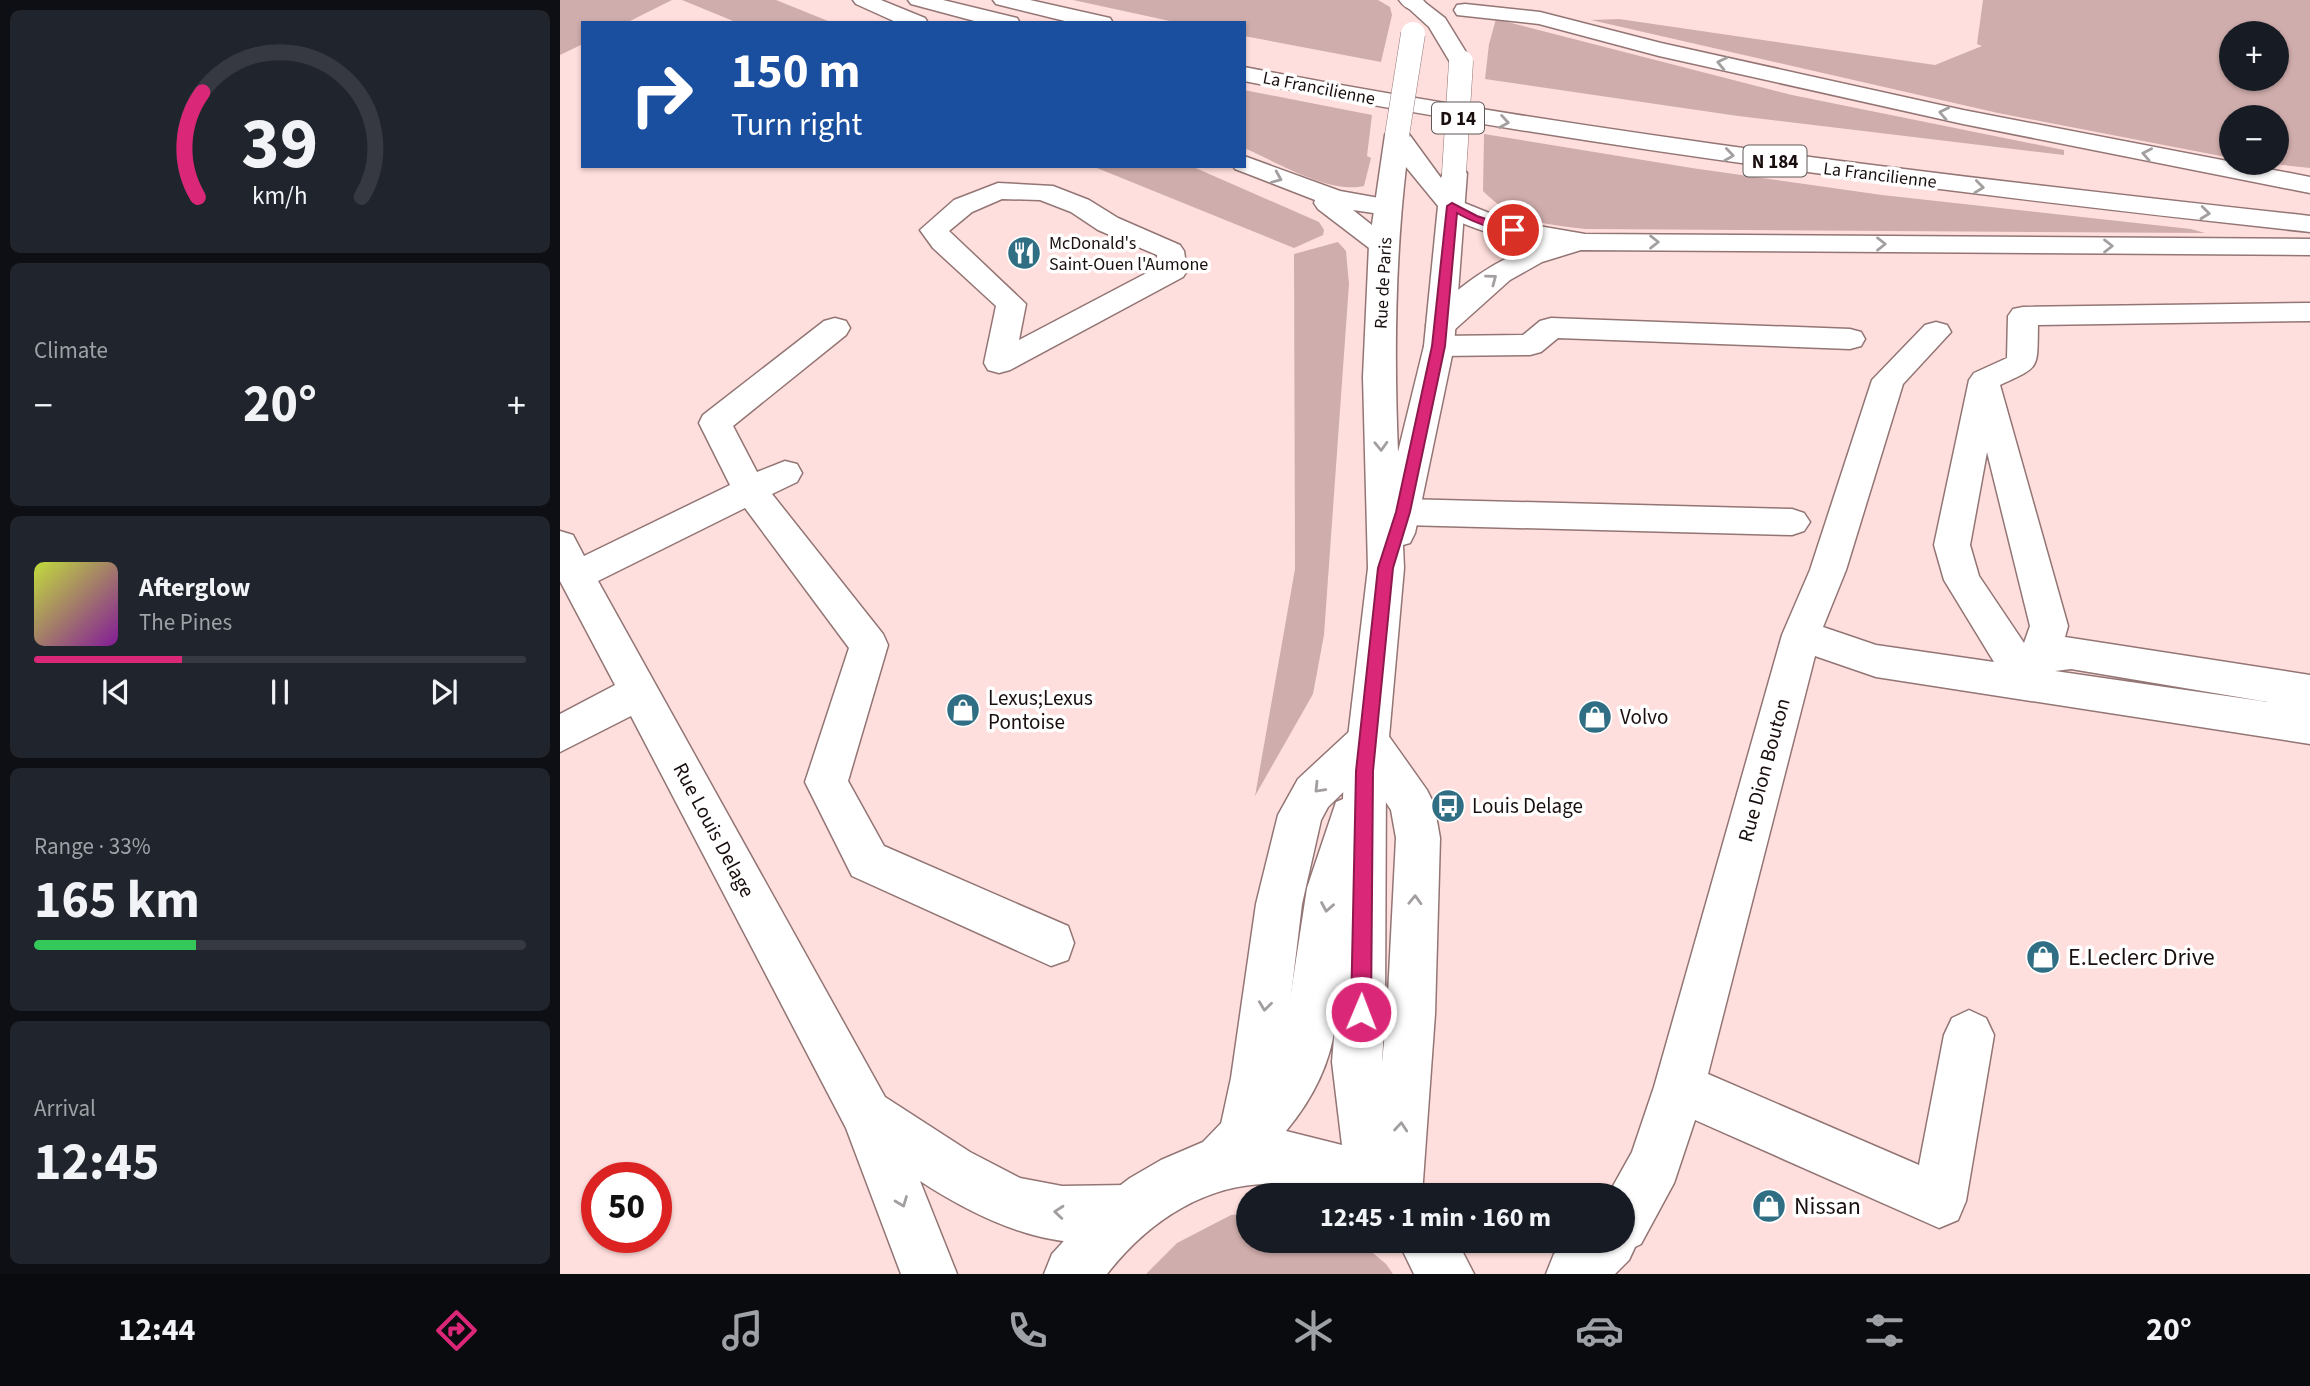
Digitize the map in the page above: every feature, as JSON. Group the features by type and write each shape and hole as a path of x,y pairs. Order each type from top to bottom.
{"main road":[{"path":"863,0 912,21"},
{"path":"918,0 1001,21"},
{"path":"1003,0 1093,21"},
{"path":"1500,0 1540,19"},
{"path":"1416,10 1465,5 1540,19 1685,55 1963,117 2310,185"},
{"name":"Rue de Paris","path":"1386,568 1403,512 1440,335 1457,48 1465,5"},
{"path":"1416,10 1457,48"},
{"name":"D 14","path":"1405,164 1397,135 1416,10"},
{"name":"La Francilienne","path":"1246,52 1543,105 1940,159"},
{"name":"La Francilienne","path":"1246,74 1511,123 1677,148 1850,172 2310,225"},
{"name":"La Francilienne","path":"1967,162 2008,167"},
{"path":"1405,164 1450,189 1492,225 1533,235 1585,242 2310,247"},
{"name":"Rue de Paris","path":"1382,1183 1361,1105 1357,1062 1361,1012 1366,756 1386,568 1378,377 1383,245 1387,207 1405,164"},
{"path":"1246,165 1310,192 1387,207 1414,207 1450,189"},
{"path":"2206,189 2310,200"},
{"path":"999,191 1044,191 1080,206 1108,224 1170,251 1173,271 999,363 1011,304 943,242 934,230 963,206 999,191"},
{"path":"1310,192 1360,225 1383,245"},
{"path":"1440,335 1479,289 1508,266 1551,248 1585,242"},
{"path":"1985,380 2022,363 2023,316 2310,312"},
{"path":"835,328 715,423 750,490 869,645 826,782 868,861 1051,943"},
{"path":"1440,335 1530,345 1551,328 1850,339"},
{"name":"Rue Dion Bouton","path":"1635,1201 1655,1164 1679,1087 1801,635 1828,570 1888,380 1936,332"},
{"path":"1985,380 2049,626 2036,671"},
{"path":"1985,380 1952,545 1962,580 2036,671"},
{"path":"568,561 750,490 785,473"},
{"path":"1403,512 1793,522"},
{"name":"Rue Louis Delage","path":"568,561 867,1115 929,1274"},
{"path":"1801,635 1876,661 2036,671 2310,726"},
{"path":"2036,671 2071,653 2310,692"},
{"path":"560,734 639,692"},
{"name":"Rue de Paris","path":"1072,1274 1096,1243 1127,1212 1173,1181 1232,1150 1286,1088 1302,1065 1308,1045 1330,888 1366,756"},
{"path":"1679,1087 1939,1201 1969,1035"},
{"path":"867,1115 942,1165 997,1195 1039,1211 1077,1214 1127,1212"},
{"name":"Rue de Paris","path":"1232,1150 1302,1158 1365,1183"},
{"path":"1574,1274 1597,1253"}],"shaded area":[{"path":"560,0 672,0 630,21 581,21 581,45 560,55"},
{"path":"682,0 776,0 828,21 733,21"},
{"path":"1073,0 1378,0 1390,7 1392,15 1381,62 1246,36 1246,21 1170,21"},
{"path":"1983,0 2310,0 2310,168 2289,166 2289,105 2219,105 2219,156 1998,113 1591,20 1619,19 1935,65 1982,46 1977,44"},
{"path":"1496,19 1792,95 2064,150 2064,155 1738,116 1485,79 1489,44"},
{"path":"1246,90 1372,115 1367,156 1371,158 1364,186 1335,185 1287,168 1246,149"},
{"path":"1484,134 1882,195 2191,229 2205,233 1585,229 1530,220 1506,209 1483,191"},
{"path":"1097,168 1196,168 1319,222 1324,230 1323,235 1294,248"},
{"path":"1338,242 1346,251 1349,284 1324,635 1313,694 1255,796 1295,569 1294,254"},
{"path":"1236,1214 1236,1253 1373,1253 1393,1274 1146,1274 1177,1243"}],"place":[{"name":"McDonald's Saint-Ouen l'Aumone","path":"1024,253"},
{"name":"Lexus;Lexus Pontoise","path":"963,710"},
{"name":"Volvo","path":"1595,717"},
{"name":"Louis Delage","path":"1448,806"},
{"name":"E.Leclerc Drive","path":"2043,957"},
{"name":"Nissan","path":"1769,1206"}],"route":[{"path":"1361,1012 1365,771 1386,568 1403,512 1438,346 1452,206 1474,218 1513,230"}]}
